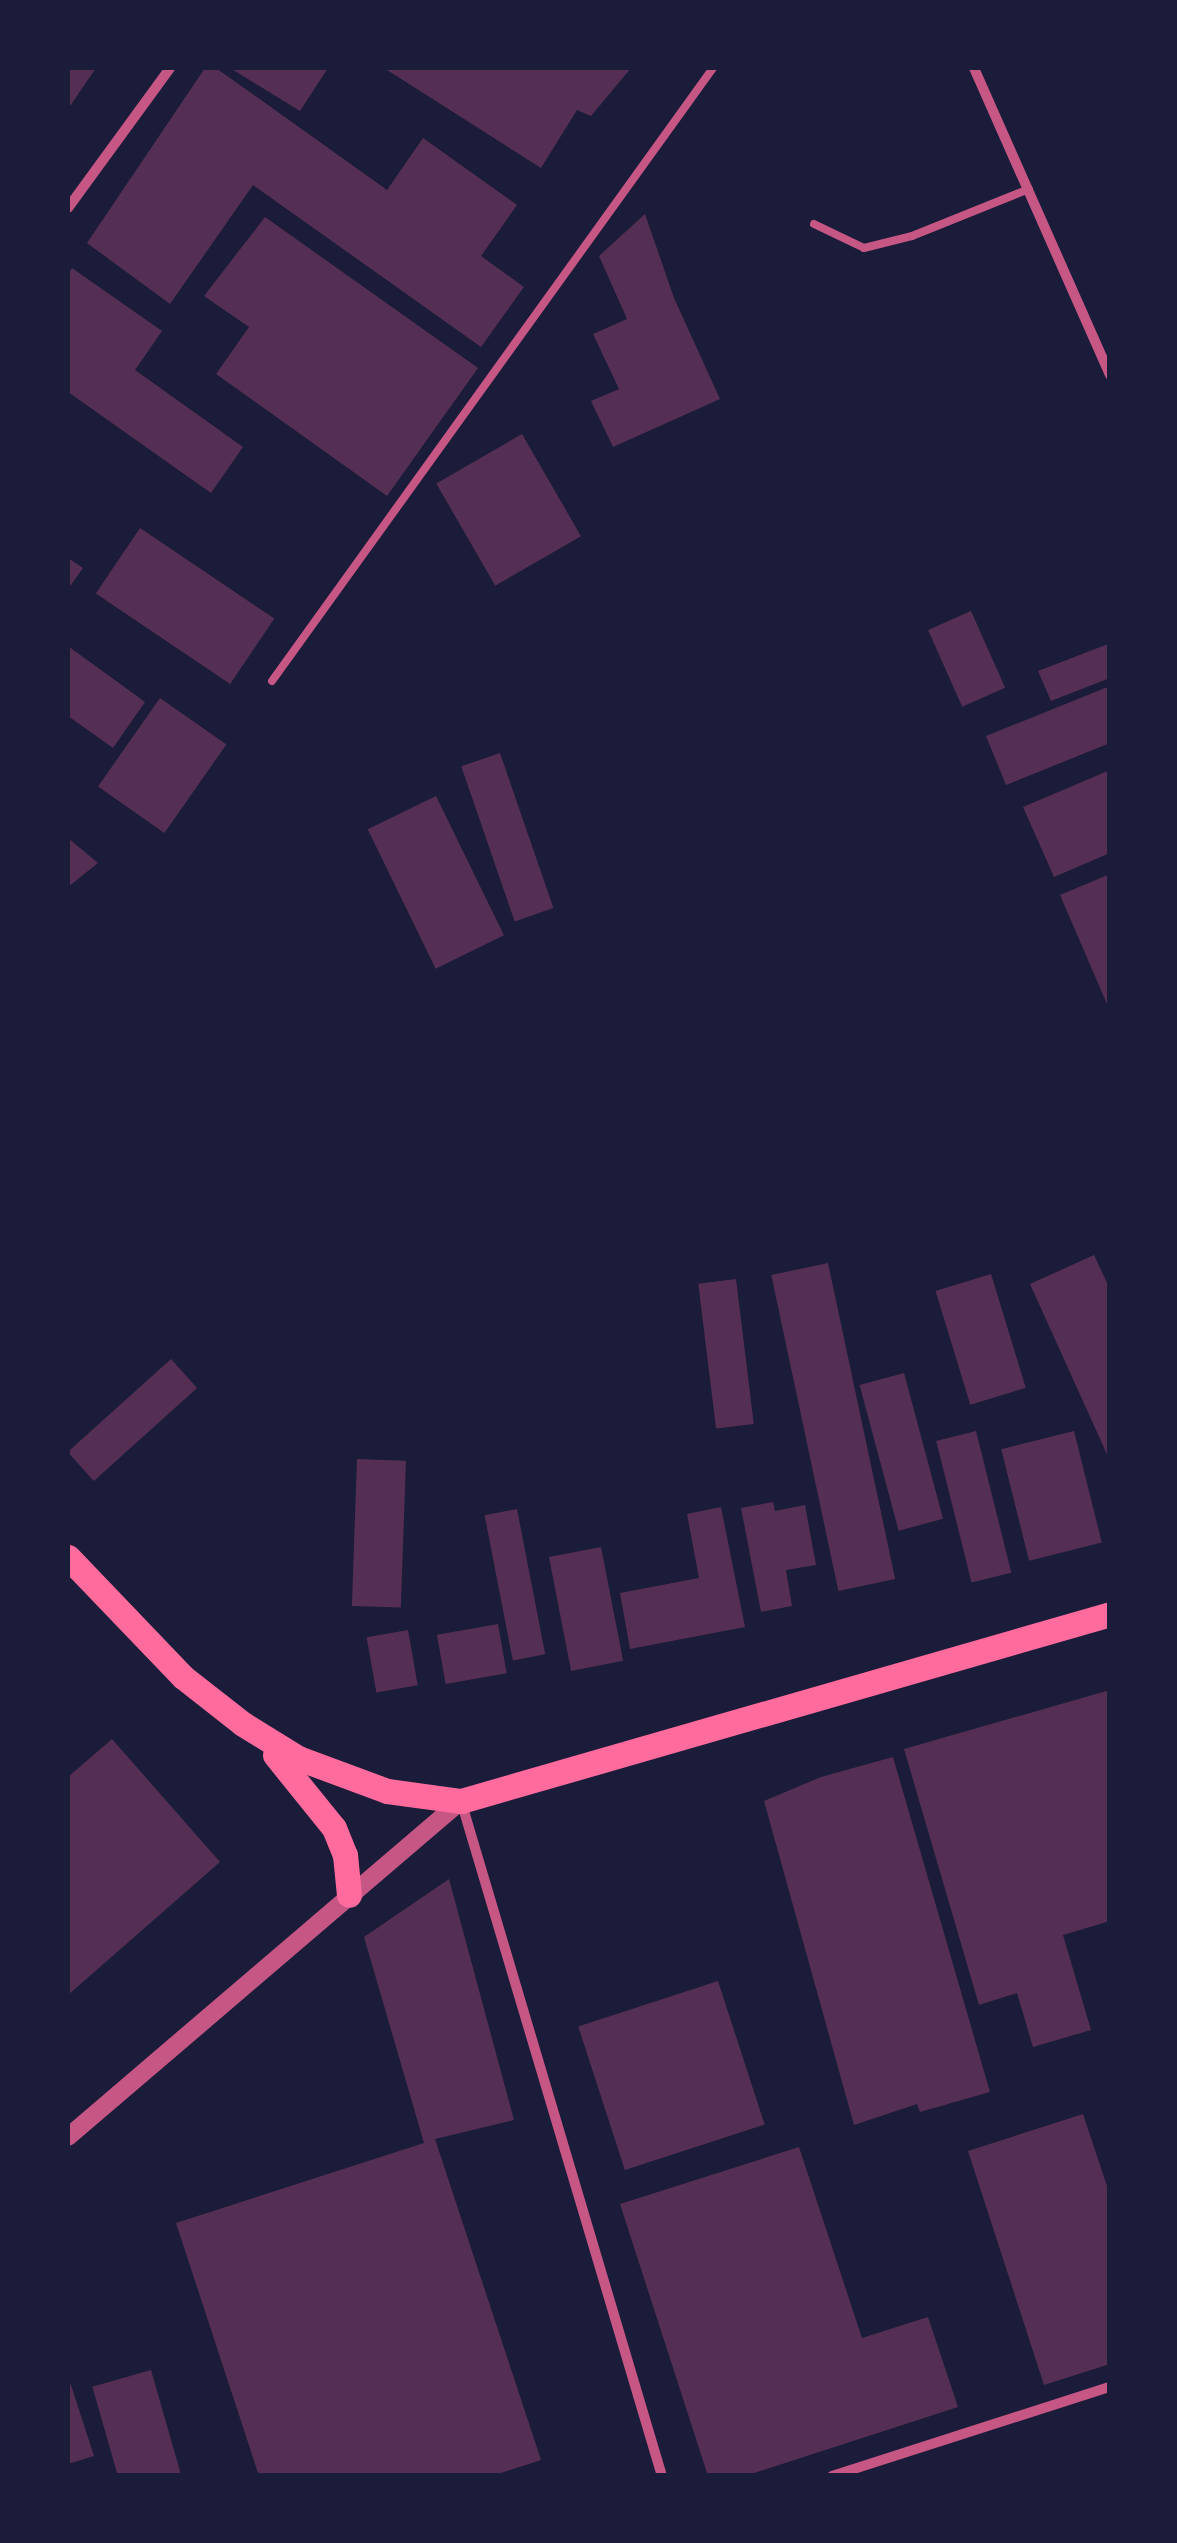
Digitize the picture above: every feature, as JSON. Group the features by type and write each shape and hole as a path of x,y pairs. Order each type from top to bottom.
{"main road":[{"path":"68,1557 183,1676 293,1772 334,1828 345,1855 349,1895"},
{"path":"242,1724 298,1758 335,1773 387,1791 460,1801 1110,1614"}],"street":[{"path":"68,208 170,68"},
{"path":"974,68 1110,374"},
{"path":"68,2137 460,1801 662,2476"},
{"path":"832,2476 1110,2387"}],"lane":[{"path":"272,681 713,68"},
{"path":"814,224 864,248 912,236 1029,189"}],"building":[{"path":"68,68 96,68 68,109"},
{"path":"205,68 216,68 387,190 423,138 517,205 481,256 524,287 481,347 253,185 170,304 87,243"},
{"path":"230,68 328,68 300,111"},
{"path":"384,68 631,68 591,116 577,110 541,168"},
{"path":"645,214 674,298 720,399 613,447 591,401 619,389 593,334 627,319 599,256"},
{"path":"265,217 478,368 387,496 216,374 249,327 204,296"},
{"path":"72,268 162,331 135,370 243,447 211,493 68,392 68,275"},
{"path":"522,434 581,536 495,586 436,484"},
{"path":"140,528 274,619 230,684 96,593"},
{"path":"68,558 83,568 68,589"},
{"path":"971,611 1005,688 962,707 928,630"},
{"path":"1108,644 1110,678 1051,701 1038,671"},
{"path":"68,646 145,702 113,748 68,716"},
{"path":"1110,686 1110,743 1006,785 986,736"},
{"path":"160,698 226,744 164,833 98,786"},
{"path":"500,753 553,908 515,921 461,766"},
{"path":"1110,770 1110,853 1054,877 1023,807"},
{"path":"436,796 504,935 436,969 368,829"},
{"path":"68,838 98,863 68,887"},
{"path":"1110,874 1110,1011 1060,895"},
{"path":"1094,1255 1110,1289 1110,1461 1030,1284"},
{"path":"828,1263 895,1579 838,1591 771,1275"},
{"path":"991,1274 1026,1388 970,1405 936,1291"},
{"path":"736,1279 754,1424 716,1429 698,1284"},
{"path":"171,1359 197,1388 94,1481 68,1452"},
{"path":"904,1373 943,1519 899,1531 860,1385"},
{"path":"976,1431 1011,1573 972,1583 936,1441"},
{"path":"1074,1431 1102,1543 1029,1561 1001,1449"},
{"path":"357,1459 406,1461 401,1608 352,1606"},
{"path":"773,1502 775,1511 805,1505 816,1565 786,1570 792,1606 761,1612 741,1508"},
{"path":"721,1507 745,1627 630,1649 620,1593 699,1578 687,1514"},
{"path":"517,1509 545,1654 513,1661 485,1515"},
{"path":"601,1547 623,1661 571,1671 549,1557"},
{"path":"498,1624 507,1673 446,1684 437,1635"},
{"path":"408,1630 418,1685 376,1692 367,1637"},
{"path":"1110,1690 1110,1921 1063,1935 1091,2030 1033,2047 1017,1993 979,2005 904,1749"},
{"path":"112,1739 220,1862 68,1995 68,1777"},
{"path":"893,1757 990,2092 920,2112 917,2104 854,2125 764,1801 821,1777"},
{"path":"449,1879 514,2120 435,2139 541,2460 492,2476 259,2476 176,2223 424,2143 364,1937"},
{"path":"718,1981 765,2125 625,2170 578,2026"},
{"path":"1083,2114 1110,2195 1110,2364 1044,2385 968,2151"},
{"path":"799,2147 862,2338 928,2317 958,2407 745,2476 708,2476 620,2204"},
{"path":"151,2370 180,2473 118,2476 92,2387"},
{"path":"68,2376 94,2456 68,2464"}]}
